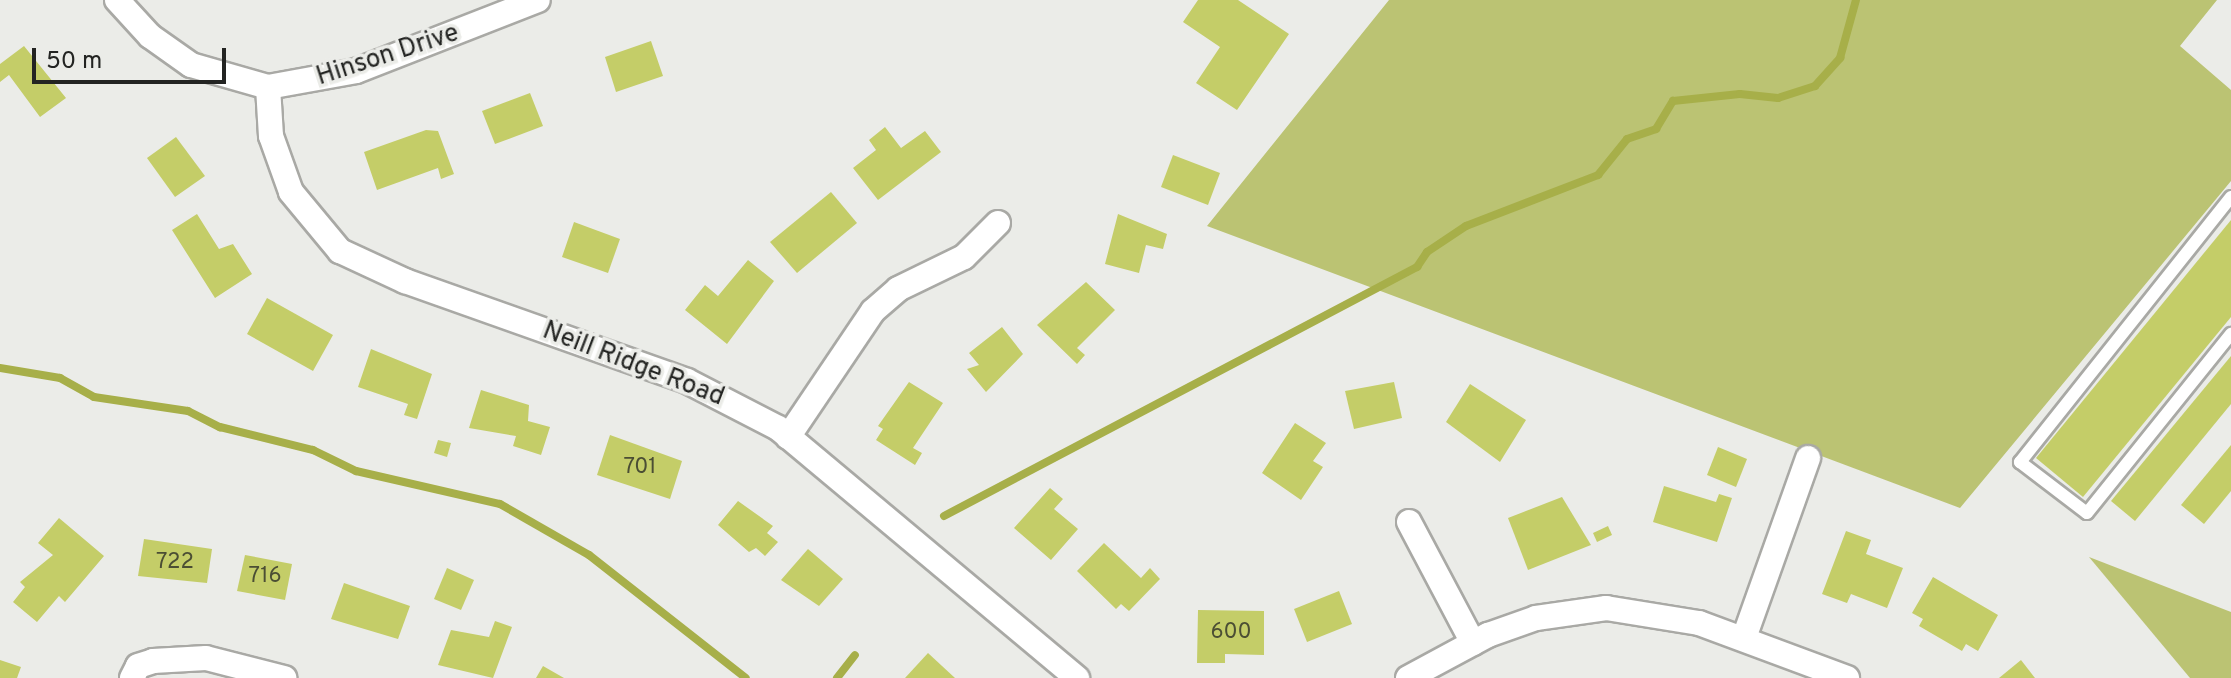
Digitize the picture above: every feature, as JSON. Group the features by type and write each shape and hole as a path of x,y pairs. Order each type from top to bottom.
{"street":[{"name":"Hinson Drive","path":"117,0 150,36 191,65 268,87 356,71 538,0"},
{"name":"Neill Ridge Road","path":"268,87 271,136 291,192 340,251 405,281 700,387 788,437 1077,678"},
{"path":"788,437 873,311 898,289 964,257 998,223"},
{"path":"1744,638 1808,458"},
{"path":"1409,522 1473,643"},
{"path":"1408,678 1473,643 1536,618 1606,608 1668,615 1744,638 1847,678"},
{"path":"132,678 138,666 153,661 206,658 284,678"}],"lane":[{"path":"2231,197 2020,462 2087,513 2231,334"}],"green space":[{"path":"1389,0 2217,0 2180,46 2231,90 2231,181 1960,508 1207,226"},
{"path":"2089,557 2231,612 2231,678 2190,678"}],"building":[{"path":"1198,0 1238,0 1289,34 1237,110 1196,83 1220,47 1183,22"},
{"path":"651,41 663,76 616,92 605,57"},
{"path":"24,46 66,98 40,117 9,75 0,82 0,64"},
{"path":"530,93 543,126 495,144 482,111"},
{"path":"885,127 901,148 925,131 941,152 878,200 853,168 876,150 869,140"},
{"path":"426,130 438,131 454,174 441,179 438,168 377,190 364,152"},
{"path":"176,137 205,176 175,197 147,158"},
{"path":"1173,155 1220,173 1208,205 1161,187"},
{"path":"831,192 857,223 797,273 770,242"},
{"path":"197,214 219,249 233,244 252,274 215,298 172,230"},
{"path":"1118,214 1167,234 1163,249 1146,245 1139,273 1105,264"},
{"path":"2231,220 2231,317 2083,497 2036,458"},
{"path":"574,222 620,239 608,273 562,257"},
{"path":"748,260 774,281 727,344 685,310 705,285 718,296"},
{"path":"1086,282 1115,310 1077,348 1085,355 1077,364 1037,325"},
{"path":"267,298 333,335 313,371 247,334"},
{"path":"1002,327 1023,354 986,392 967,369 979,365 969,353"},
{"path":"371,349 432,374 417,419 404,415 408,404 358,387"},
{"path":"2231,356 2231,404 2135,521 2111,501"},
{"path":"909,382 943,403 913,448 922,453 915,465 876,440 883,429 878,426"},
{"path":"1394,382 1402,418 1354,429 1345,391"},
{"path":"1470,384 1526,420 1500,462 1446,422"},
{"path":"481,390 529,405 528,421 550,427 541,455 513,446 516,436 469,428"},
{"path":"1295,423 1326,443 1313,461 1323,467 1301,500 1262,473"},
{"path":"610,435 682,461 670,499 597,475"},
{"path":"438,440 451,443 447,457 434,453"},
{"path":"2231,445 2231,491 2204,524 2181,505"},
{"path":"1718,447 1747,459 1736,487 1707,475"},
{"path":"1664,486 1716,502 1719,494 1732,498 1717,542 1653,522"},
{"path":"1050,488 1063,499 1054,509 1078,529 1051,560 1014,528"},
{"path":"1562,497 1591,545 1528,570 1508,518"},
{"path":"738,501 773,526 767,533 778,542 765,556 756,548 749,552 718,525"},
{"path":"59,518 104,556 65,602 59,596 37,622 13,602 25,587 20,582 53,555 38,543"},
{"path":"1608,526 1612,535 1597,542 1593,533"},
{"path":"1846,531 1871,540 1866,554 1903,568 1887,608 1851,594 1847,603 1822,594"},
{"path":"144,539 212,549 207,583 138,576"},
{"path":"1104,543 1141,578 1150,568 1160,579 1129,611 1121,604 1116,609 1077,571"},
{"path":"808,549 843,579 819,606 781,580"},
{"path":"245,555 292,564 285,600 237,591"},
{"path":"447,568 474,580 461,610 434,599"},
{"path":"1933,577 1998,615 1978,651 1966,644 1962,651 1919,626 1923,619 1912,613"},
{"path":"344,583 410,606 398,639 331,619"},
{"path":"1339,591 1352,624 1307,642 1294,609"},
{"path":"1198,610 1264,611 1264,655 1225,654 1225,663 1197,663"},
{"path":"495,621 512,627 493,678 438,665 451,630 489,637"},
{"path":"928,653 955,678 905,678"},
{"path":"0,660 21,667 17,678 0,678"},
{"path":"2021,660 2035,678 1999,678"},
{"path":"543,666 564,678 536,678"}],"waterway":[{"path":"944,516 1417,267 1427,252 1466,226 1598,175 1627,139 1656,129 1673,101 1740,94 1778,98 1815,86 1840,58 1856,0"},
{"path":"0,368 60,378 94,397 188,411 220,427 313,450 356,471 500,504 589,555 746,678"},
{"path":"837,678 855,655"}]}
